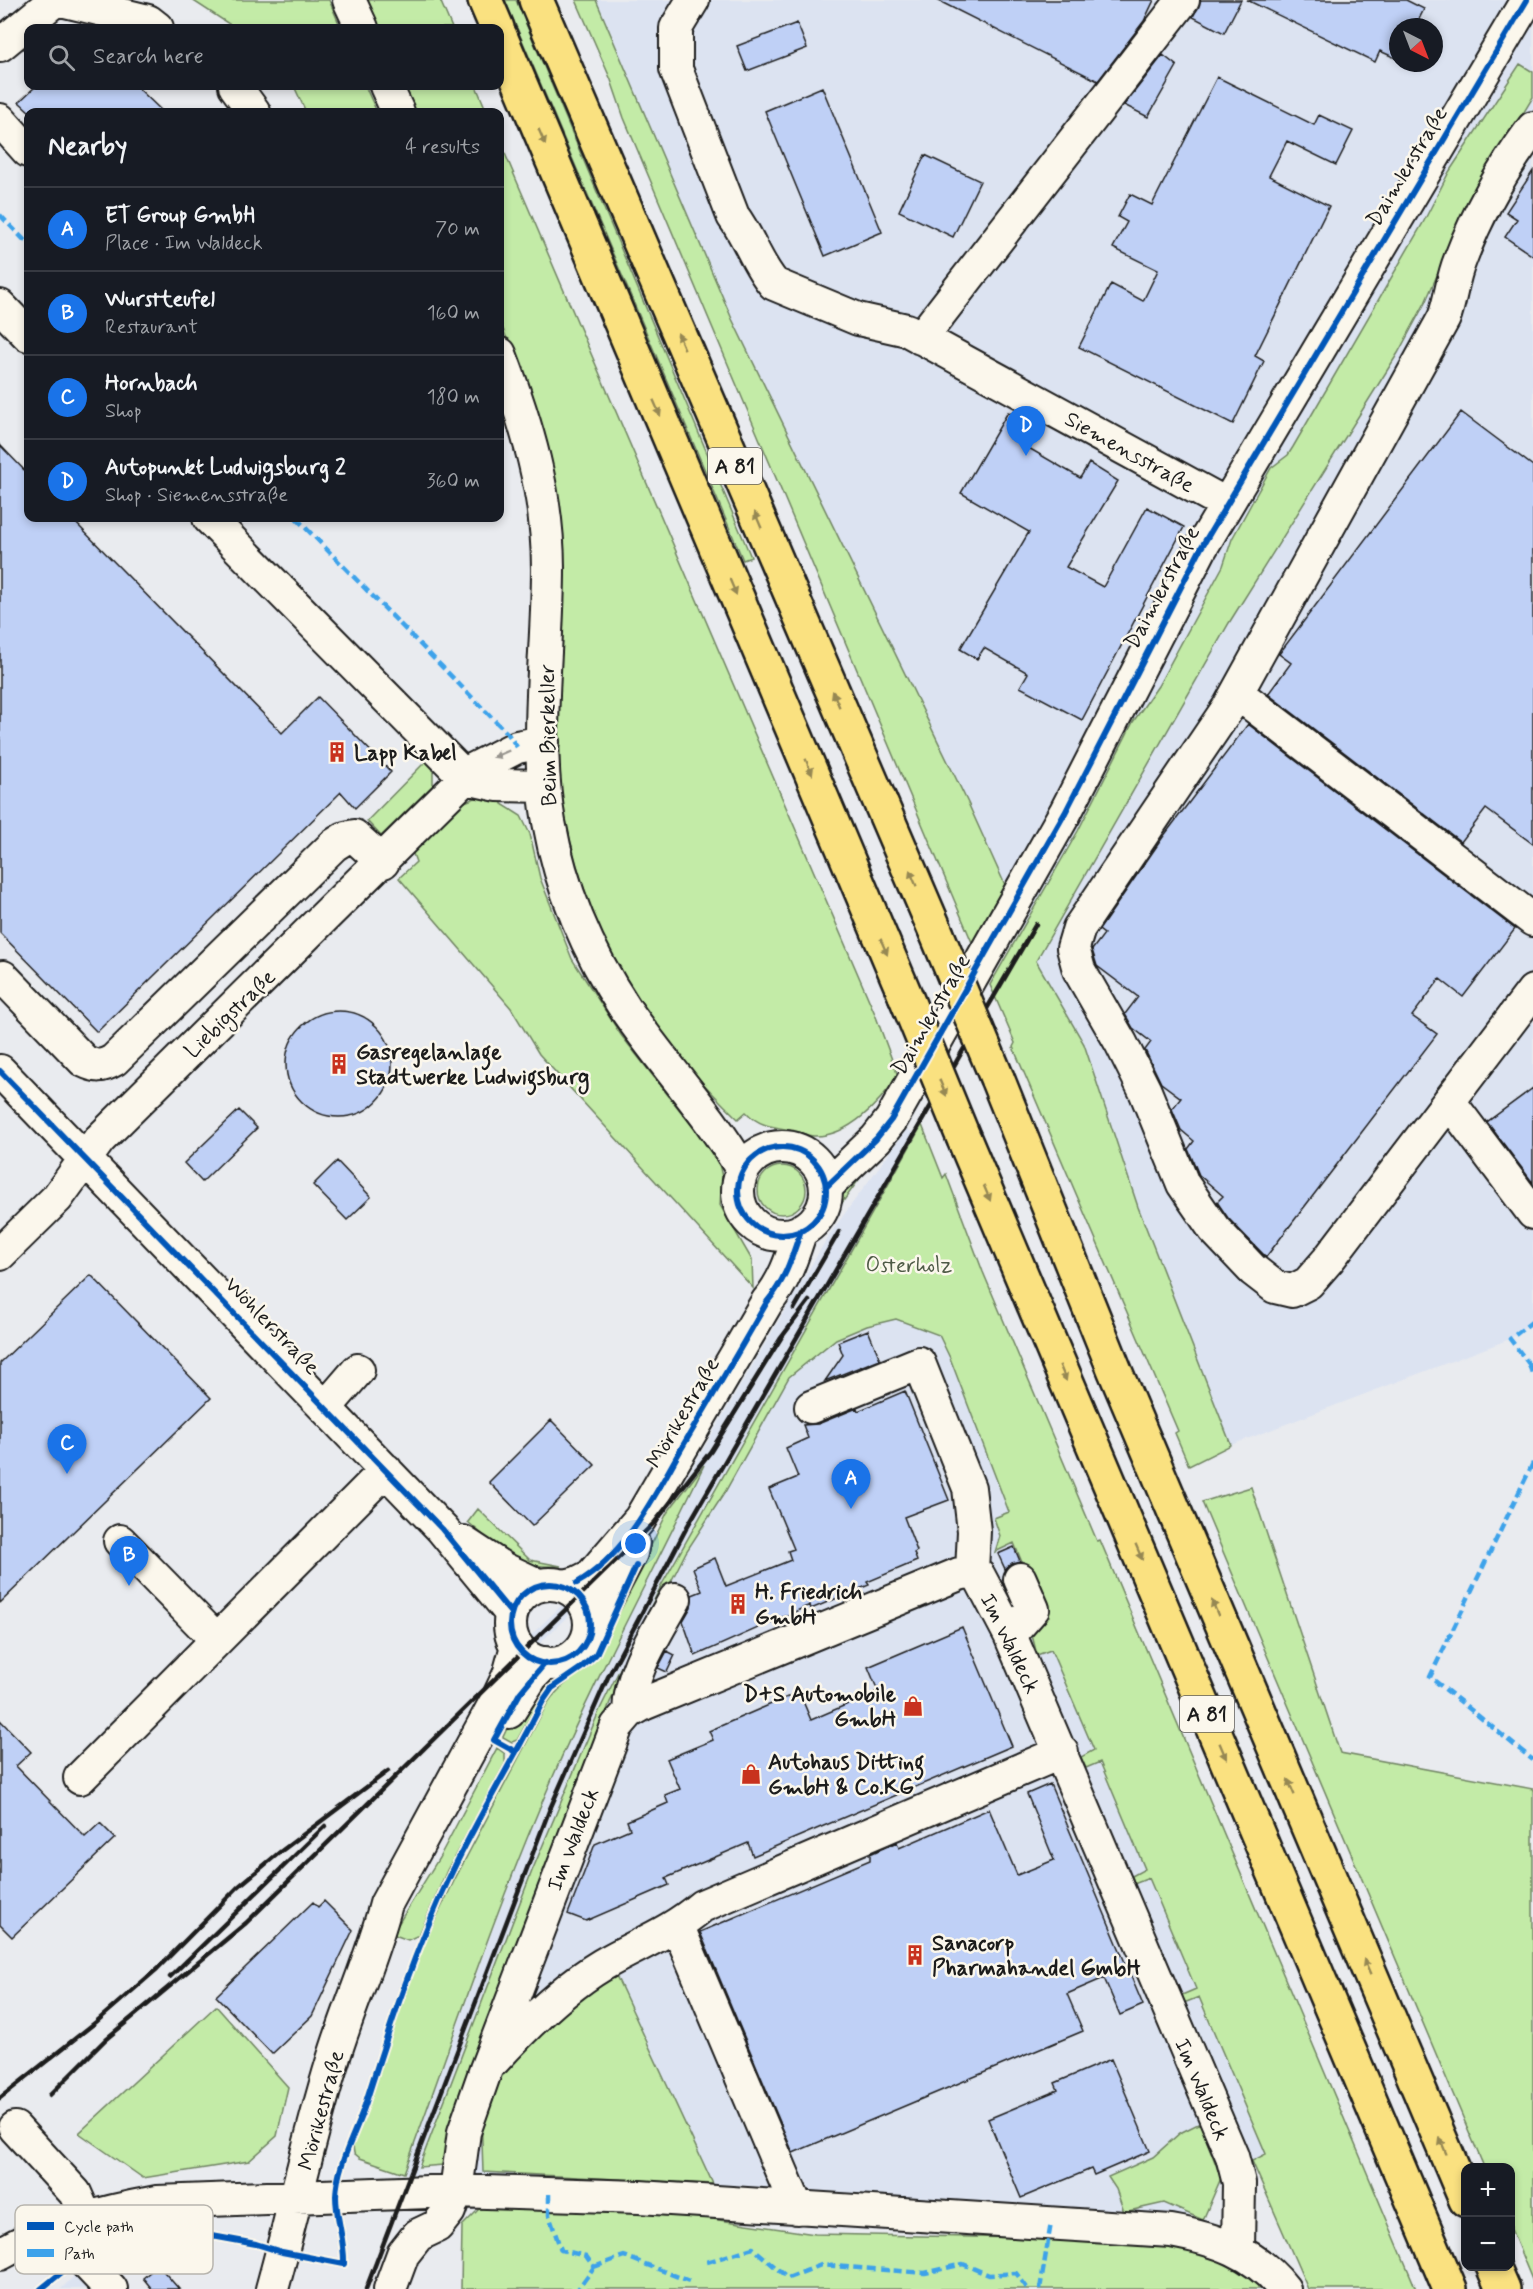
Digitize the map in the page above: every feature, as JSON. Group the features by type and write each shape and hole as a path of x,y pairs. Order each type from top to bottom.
{"highway":[{"path":"484,0 494,24"},
{"name":"A 81","path":"536,0 936,932 1115,1371 1461,2188"},
{"name":"A 81","path":"504,45 1450,2289"},
{"path":"1495,2271 1503,2289"}],"street":[{"path":"26,24 55,0"},
{"path":"61,0 148,21 152,24"},
{"path":"349,0 360,24"},
{"name":"Siemensstraße","path":"693,0 676,28 676,69 733,216 747,234 766,275 784,291 858,319 914,334 1226,504"},
{"path":"914,334 1183,0"},
{"name":"Daimlerstraße","path":"826,1187 876,1139 897,1107 1065,813 1141,662 1226,504 1520,9"},
{"path":"0,45 24,25"},
{"path":"238,90 251,108"},
{"path":"388,90 396,108"},
{"path":"0,120 24,147"},
{"path":"1533,128 1506,170 1459,261 1444,318 1237,693 1079,928 1073,948 1078,970 1121,1043 1145,1091 1183,1184 1214,1229 1253,1270 1275,1287 1292,1291 1308,1282 1328,1260 1533,991"},
{"path":"0,306 24,330"},
{"name":"Beim Bierkeller","path":"504,365 530,436 547,532 544,786 556,854 570,897 592,950 626,1008 685,1085 742,1171"},
{"path":"214,522 466,778 497,785 544,786"},
{"path":"1237,693 1528,906"},
{"name":"Liebigstraße","path":"0,1254 57,1198 99,1140 484,761 501,753 543,742"},
{"path":"3,977 84,1061 95,1066 105,1065 114,1060 334,844 354,836 383,862"},
{"name":"Wöhlerstraße","path":"0,1071 327,1406 442,1529 511,1613"},
{"name":"Beim Bierkeller","path":"685,1085 767,1149"},
{"path":"1449,1101 1533,1213"},
{"name":"Daimlerstraße","path":"807,1154 828,1149 852,1139 897,1107"},
{"path":"788,1147 807,1154 823,1174 826,1187 823,1208 810,1225 801,1230 789,1234 765,1232 753,1224 741,1206 738,1185 742,1171 749,1162 767,1149 788,1147"},
{"name":"Mörikestraße","path":"272,2289 332,2063 361,1974 378,1935 386,1904 499,1696 508,1675 517,1646 510,1630 511,1613 521,1596 551,1585 577,1583 591,1576 640,1519 767,1302 787,1272 801,1230"},
{"name":"Mörikestraße","path":"765,1232 769,1273 767,1302"},
{"path":"811,1407 919,1363 969,1488 974,1531 972,1571"},
{"path":"327,1406 358,1370"},
{"path":"80,1778 386,1470"},
{"name":"Mörikestraße","path":"378,1935 418,1878 520,1693 545,1664 568,1660 577,1653 631,1553 640,1519"},
{"name":"Wöhlerstraße","path":"442,1529 504,1569 551,1585"},
{"path":"120,1540 218,1640"},
{"name":"Im Waldeck","path":"390,2289 404,2253 418,2235 437,2226 449,2211 441,2192 611,1737 629,1712 937,1582 972,1571 979,1576 1010,1635 1062,1752 1232,2156 1239,2183 1238,2250"},
{"path":"1010,1635 1033,1609 1020,1579"},
{"path":"551,1585 579,1596 588,1610 589,1633"},
{"path":"629,1712 629,1691 647,1650 675,1599"},
{"path":"517,1646 529,1658 545,1664"},
{"path":"486,2069 517,2035 585,1977 678,1926 702,1906 1062,1752"},
{"path":"678,1926 798,2208"},
{"path":"15,2128 75,2193 75,2205"},
{"path":"145,2205 157,2202 296,2199 441,2192 639,2197 1171,2231 1205,2237 1238,2250 1270,2272 1284,2289"},
{"path":"0,2254 15,2245"},
{"path":"97,2274 111,2289"}],"shaded area":[{"path":"596,0 1533,0 1533,1321 1510,1339 1231,1445 1138,1207 1084,1044 1036,961 968,803 732,319"},
{"path":"907,1129 917,1136 661,1586 600,1709 532,1871 416,2174 404,2173 511,1879 552,1778 611,1651 703,1468 688,1485 684,1482 829,1235"},
{"path":"896,1319 939,1335 950,1358 1009,1512 995,1551 1013,1543 1041,1608 1038,1655 1051,1649 1095,1751 1081,1757 1086,1767 1099,1762 1146,1870 1134,1884 1148,1878 1196,1989 1182,1995 1184,2002 1198,1997 1266,2155 1252,2161 1219,2186 1215,2195 1198,2212 1181,2220 436,2192 446,2154 610,1702 686,1552 725,1492 789,1377 836,1339 867,1326"},
{"path":"564,1603 572,1612 538,1645 529,1637"},
{"path":"74,2276 86,2289 61,2289"}],"green space":[{"path":"192,0 329,0 339,24 229,24"},
{"path":"363,0 440,0 450,24 374,24"},
{"path":"505,0 516,0 751,557 743,560"},
{"path":"576,0 596,0 732,319 968,803 1005,885 974,947 624,118 611,80"},
{"path":"1520,64 1533,72 1533,97 1467,207 1425,303 1398,353 1229,623 1036,961 1084,1044 1138,1207 1231,1445 1189,1466 1175,1433 1178,1431 1013,1047 1015,1043 990,985 1078,831 1133,722 1158,686 1223,566 1232,539 1271,468 1288,455 1293,447 1423,223 1449,172"},
{"path":"296,90 367,90 375,108 304,108"},
{"path":"402,90 478,90 485,108 410,108"},
{"path":"504,151 875,1014 898,1076 873,1107 839,1131 827,1135 811,1136 766,1125 746,1112 738,1119 671,1046 643,1008 619,968 599,927 582,882 569,836 560,786 556,486 536,415 504,331"},
{"path":"428,759 433,767 433,785 381,836 367,821"},
{"path":"486,794 501,795 502,804 521,816 530,834 540,878 572,959 621,1035 718,1159 722,1177 720,1205 752,1260 753,1288 539,1054 511,1008 399,878 416,862 412,851 462,803"},
{"name":"Osterholz","path":"922,1125 943,1178 946,1174 983,1272 1097,1541 1100,1540 1416,2289 1308,2289 1252,2161 1266,2154 1199,1997 1184,2003 1182,1995 1196,1989 1149,1878 1134,1884 1132,1876 1145,1869 1100,1762 1086,1768 1081,1757 1094,1750 1051,1650 1037,1655 1030,1627 1041,1608 1014,1543 995,1552 1000,1536 994,1518 1009,1512 950,1358 939,1335 896,1319 867,1326 836,1339 789,1377 725,1492 686,1552 610,1702 443,2165 419,2167 532,1871 600,1709 661,1586"},
{"path":"777,1166 787,1166 799,1173 806,1185 806,1195 799,1207 787,1214 777,1214 762,1203 758,1195 758,1185 769,1170"},
{"path":"853,1171 860,1178 834,1214 831,1212 837,1194"},
{"path":"704,1465 588,1700 552,1779 475,1974 404,2173 360,2158 354,2153 353,2146 397,2011 425,1941 456,1877 547,1704 562,1687 596,1658 667,1513"},
{"path":"1251,1487 1340,1753 1533,1789 1533,2282 1515,2239 1515,2163 1482,2163 1202,1502"},
{"path":"478,1509 530,1560 561,1566 532,1564 510,1556 468,1522"},
{"path":"563,1673 542,1695 517,1740 512,1742 503,1737 511,1720 553,1675"},
{"path":"497,1748 505,1754 505,1763 447,1870 419,1935 408,1940 392,1934 439,1858"},
{"path":"613,1969 713,2184 483,2172 481,2111 513,2055"},
{"path":"216,2006 288,2087 277,2136 249,2161 143,2178 79,2133"},
{"path":"1200,2123 1221,2178 1203,2220 1164,2203 1124,2212 1116,2189 1108,2177 1153,2157 1180,2133"},
{"path":"488,2200 705,2218 815,2234 1083,2239 1209,2251 1258,2275 1267,2289 461,2289 462,2226"}],"building":[{"path":"937,0 1154,0 1144,21 1098,81"},
{"path":"1201,0 1241,0 1224,33 1193,17"},
{"path":"1247,0 1406,0 1424,9 1420,18 1389,18 1389,55 1380,51 1375,62"},
{"path":"797,23 807,48 747,71 737,46"},
{"path":"1163,55 1177,66 1148,117 1124,105"},
{"path":"1217,77 1314,125 1319,115 1353,131 1336,165 1287,141 1269,176 1329,206 1255,356 1264,361 1233,424 1079,347 1111,284 1143,301 1158,270 1113,248 1127,222 1118,217 1130,194 1152,205"},
{"path":"822,87 882,232 825,256 765,111"},
{"path":"32,90 140,90 159,108 26,108 19,102"},
{"path":"925,155 980,181 953,237 899,211"},
{"path":"1533,171 1533,256 1505,237 1517,219 1506,212"},
{"path":"1008,412 1031,425 1020,443 1080,478 1089,463 1118,481 1066,567 1103,587 1147,507 1184,527 1082,720 1020,687 1028,673 984,648 977,659 960,649 1029,532 961,493"},
{"path":"1461,412 1533,466 1533,844 1486,809 1461,842 1268,694 1291,663 1279,654"},
{"path":"0,445 24,470 24,522 75,522 282,733 318,697 391,772 355,808 341,792 97,1032 0,933"},
{"path":"1248,724 1515,929 1463,997 1440,979 1412,1016 1437,1034 1266,1257 1228,1218 1217,1202 1223,1196 1199,1175 1188,1149 1194,1141 1181,1130 1172,1109 1181,1098 1161,1083 1145,1050 1151,1042 1133,1028 1125,1014 1138,997 1097,966 1092,950 1104,934 1099,930 1163,837"},
{"name":"Gasregelanlage Stadtwerke Ludwigsburg","path":"339,1011 359,1015 377,1026 388,1044 392,1064 388,1084 377,1102 359,1113 339,1117 319,1113 301,1102 290,1084 286,1064 290,1044 301,1026 319,1015"},
{"path":"1533,1088 1533,1183 1487,1122"},
{"path":"239,1110 257,1128 202,1182 184,1163"},
{"path":"337,1161 371,1197 347,1220 313,1185"},
{"path":"91,1275 211,1398 0,1603 0,1363"},
{"path":"868,1330 880,1359 825,1381 843,1355 838,1342"},
{"path":"905,1391 949,1500 904,1517 917,1551 914,1553 917,1561 867,1582 869,1585 811,1609 810,1605 695,1656 683,1621 691,1607 692,1595 702,1591 693,1568 715,1558 726,1586 791,1560 788,1551 794,1549 769,1489 798,1477 786,1448 808,1438 803,1425 818,1424 857,1408 858,1411"},
{"path":"551,1420 595,1465 532,1526 489,1482"},
{"path":"1014,1547 1020,1561 1012,1563 1005,1569 998,1554"},
{"path":"962,1627 1012,1746 753,1856 748,1843 666,1878 669,1885 586,1921 568,1914 595,1844 630,1829 627,1821 668,1803 665,1795 680,1789 667,1759 713,1740 709,1731 799,1692 811,1720 878,1691 868,1667"},
{"path":"667,1651 675,1655 667,1672 658,1668"},
{"path":"0,1720 31,1752 16,1766 85,1837 100,1823 115,1838 12,1937 0,1925"},
{"name":"Sanacorp Pharmahandel GmbH","path":"1050,1784 1143,2005 1120,2015 1104,1978 1067,1994 1083,2031 793,2153 700,1932 870,1860 870,1854 897,1842 899,1848 989,1809 1017,1875 1054,1860 1027,1794"},
{"path":"324,1901 353,1930 312,2016 272,2054 216,1996 313,1902 318,1907"},
{"path":"1111,2059 1150,2151 1094,2175 1091,2169 1021,2198 988,2119 1058,2090 1055,2083"},
{"path":"148,2274 166,2274 179,2289 152,2289 143,2278"}],"railway":[{"path":"366,2289 549,1811 608,1677 687,1527 1036,924"},
{"path":"794,1309 839,1232"},
{"path":"50,2095 106,2039 246,1923 655,1522 711,1451 781,1338 809,1301"},
{"path":"0,2098 96,2022 157,1969 238,1887 280,1852 388,1771"},
{"path":"170,1977 325,1826"}],"marked path":[{"path":"0,215 24,240"},
{"path":"300,522 508,734 517,747"},
{"path":"1533,1321 1510,1339 1529,1364 1533,1365"},
{"path":"1529,1364 1533,1376"},
{"path":"1533,1463 1430,1677 1533,1760"},
{"path":"549,2194 549,2215 561,2250 586,2256 594,2267 578,2289"},
{"path":"1040,2289 1051,2223"},
{"path":"707,2262 753,2248 788,2278 821,2265 925,2273 963,2264 989,2275 1016,2273 1028,2289"},
{"path":"594,2267 624,2256 689,2281"}],"cycle path":[{"path":"826,1187 876,1139 891,1120 1065,813 1201,548 1527,0"},
{"path":"0,1071 442,1529 511,1613"},
{"path":"782,1147 799,1150 813,1160 823,1174 826,1191 823,1208 813,1222 799,1232 782,1235 765,1232 751,1222 741,1208 738,1191 741,1174 751,1160 765,1150 782,1147"},
{"path":"577,1583 611,1556 639,1521 767,1302 779,1286 801,1230"},
{"path":"213,2236 344,2264 336,2205 337,2184 404,1988 438,1902 462,1852 543,1701 552,1688 581,1668 596,1654 636,1566"},
{"path":"550,1584 565,1587 578,1596 587,1609 590,1624 587,1639 578,1652 565,1661 550,1664 535,1661 522,1652 513,1639 510,1624 513,1609 522,1596 535,1587 550,1584"},
{"path":"516,1752 494,1740 520,1693 545,1663"},
{"path":"41,2289 60,2274"}],"place":[{"name":"Autopunkt Ludwigsburg 2","path":"1026,456"},
{"name":"Lapp Kabel","path":"337,752"},
{"name":"Gasregelanlage Stadtwerke Ludwigsburg","path":"339,1064"},
{"name":"Hornbach","path":"67,1474"},
{"name":"ET Group GmbH","path":"851,1509"},
{"name":"Wurstteufel","path":"129,1586"},
{"name":"H. Friedrich GmbH","path":"738,1604"},
{"name":"D+S Automobile GmbH","path":"913,1706"},
{"name":"Autohaus Ditting GmbH & Co.KG","path":"751,1774"},
{"name":"Sanacorp Pharmahandel GmbH","path":"915,1955"}]}
